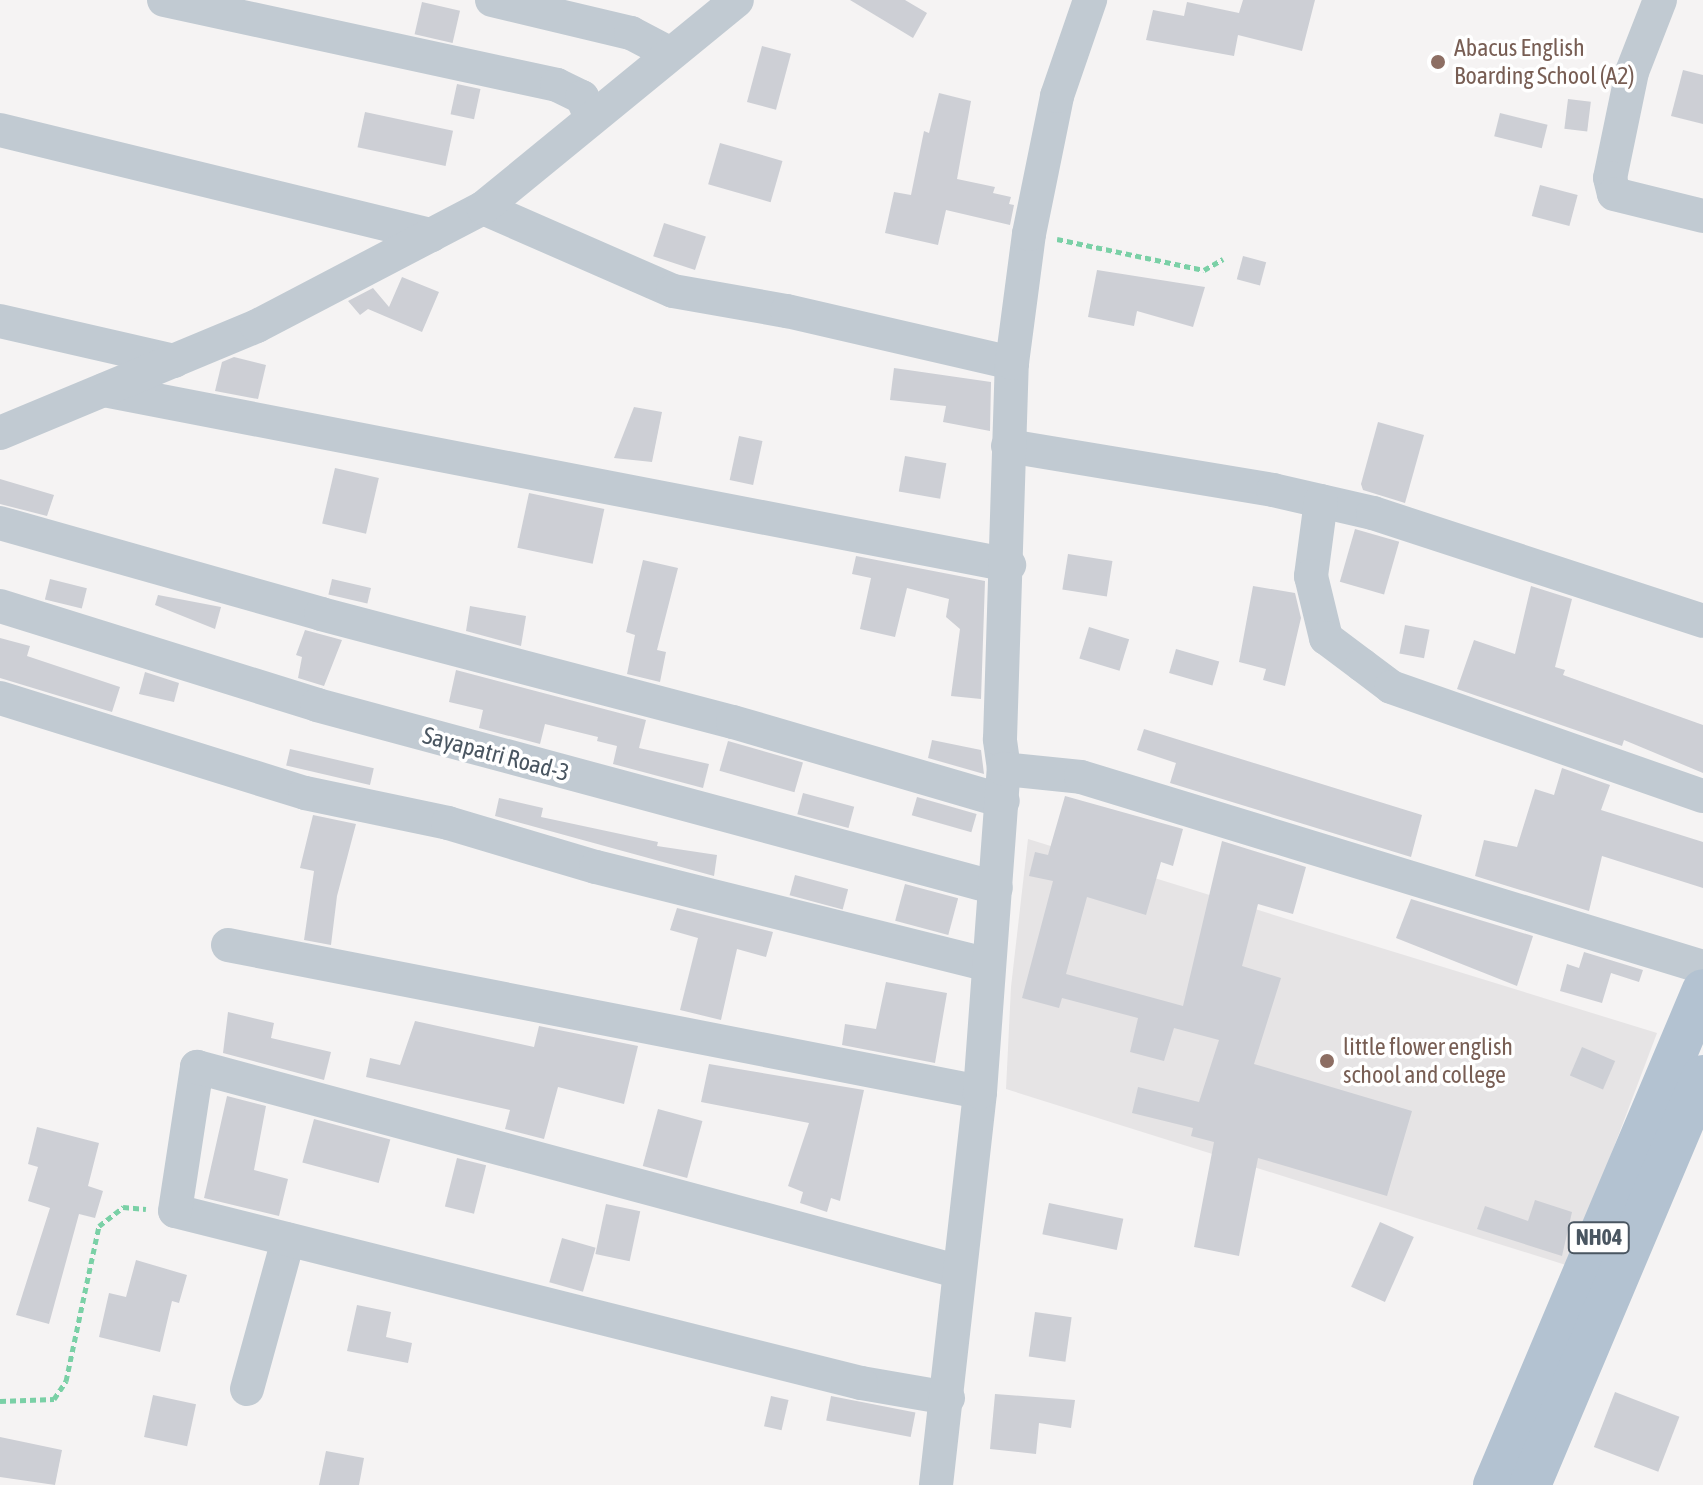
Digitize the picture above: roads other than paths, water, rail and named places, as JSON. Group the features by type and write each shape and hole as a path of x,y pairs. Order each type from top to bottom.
{"main road":[{"name":"NH04","path":"1530,1485 1630,1207 1703,990"},
{"name":"NH04","path":"1494,1485 1630,1207 1690,1142 1703,1076"}],"street":[{"path":"164,0 557,85 582,97 590,115"},
{"path":"492,0 631,33 669,53"},
{"path":"0,433 257,326 483,208 590,115 737,0"},
{"path":"936,1485 948,1398 957,1271 980,1092 986,964 1004,785 1000,739 1012,473 1008,446 1012,363 1029,234 1057,96 1090,0"},
{"path":"1660,0 1632,72 1610,178 1614,194 1703,216"},
{"path":"0,130 431,235"},
{"path":"483,208 673,291 787,311 1012,363"},
{"path":"0,321 174,361"},
{"path":"104,390 1009,565"},
{"path":"1008,446 1321,501 1373,513 1703,621"},
{"path":"1321,501 1311,576 1326,638 1391,687 1703,796"},
{"path":"0,523 321,614 733,722 1004,785 1081,777 1703,967"},
{"name":"Sayapatri Road-3","path":"0,606 317,705 996,888"},
{"path":"0,698 305,793 448,823 596,867 986,964"},
{"path":"228,945 980,1092"},
{"path":"948,1398 861,1383 175,1211 197,1067 957,1271"},
{"path":"247,1389 288,1240"}],"place":[{"name":"Abacus English Boarding School (A2)","path":"1438,62"},
{"name":"little flower english school and college","path":"1327,1061"}]}
